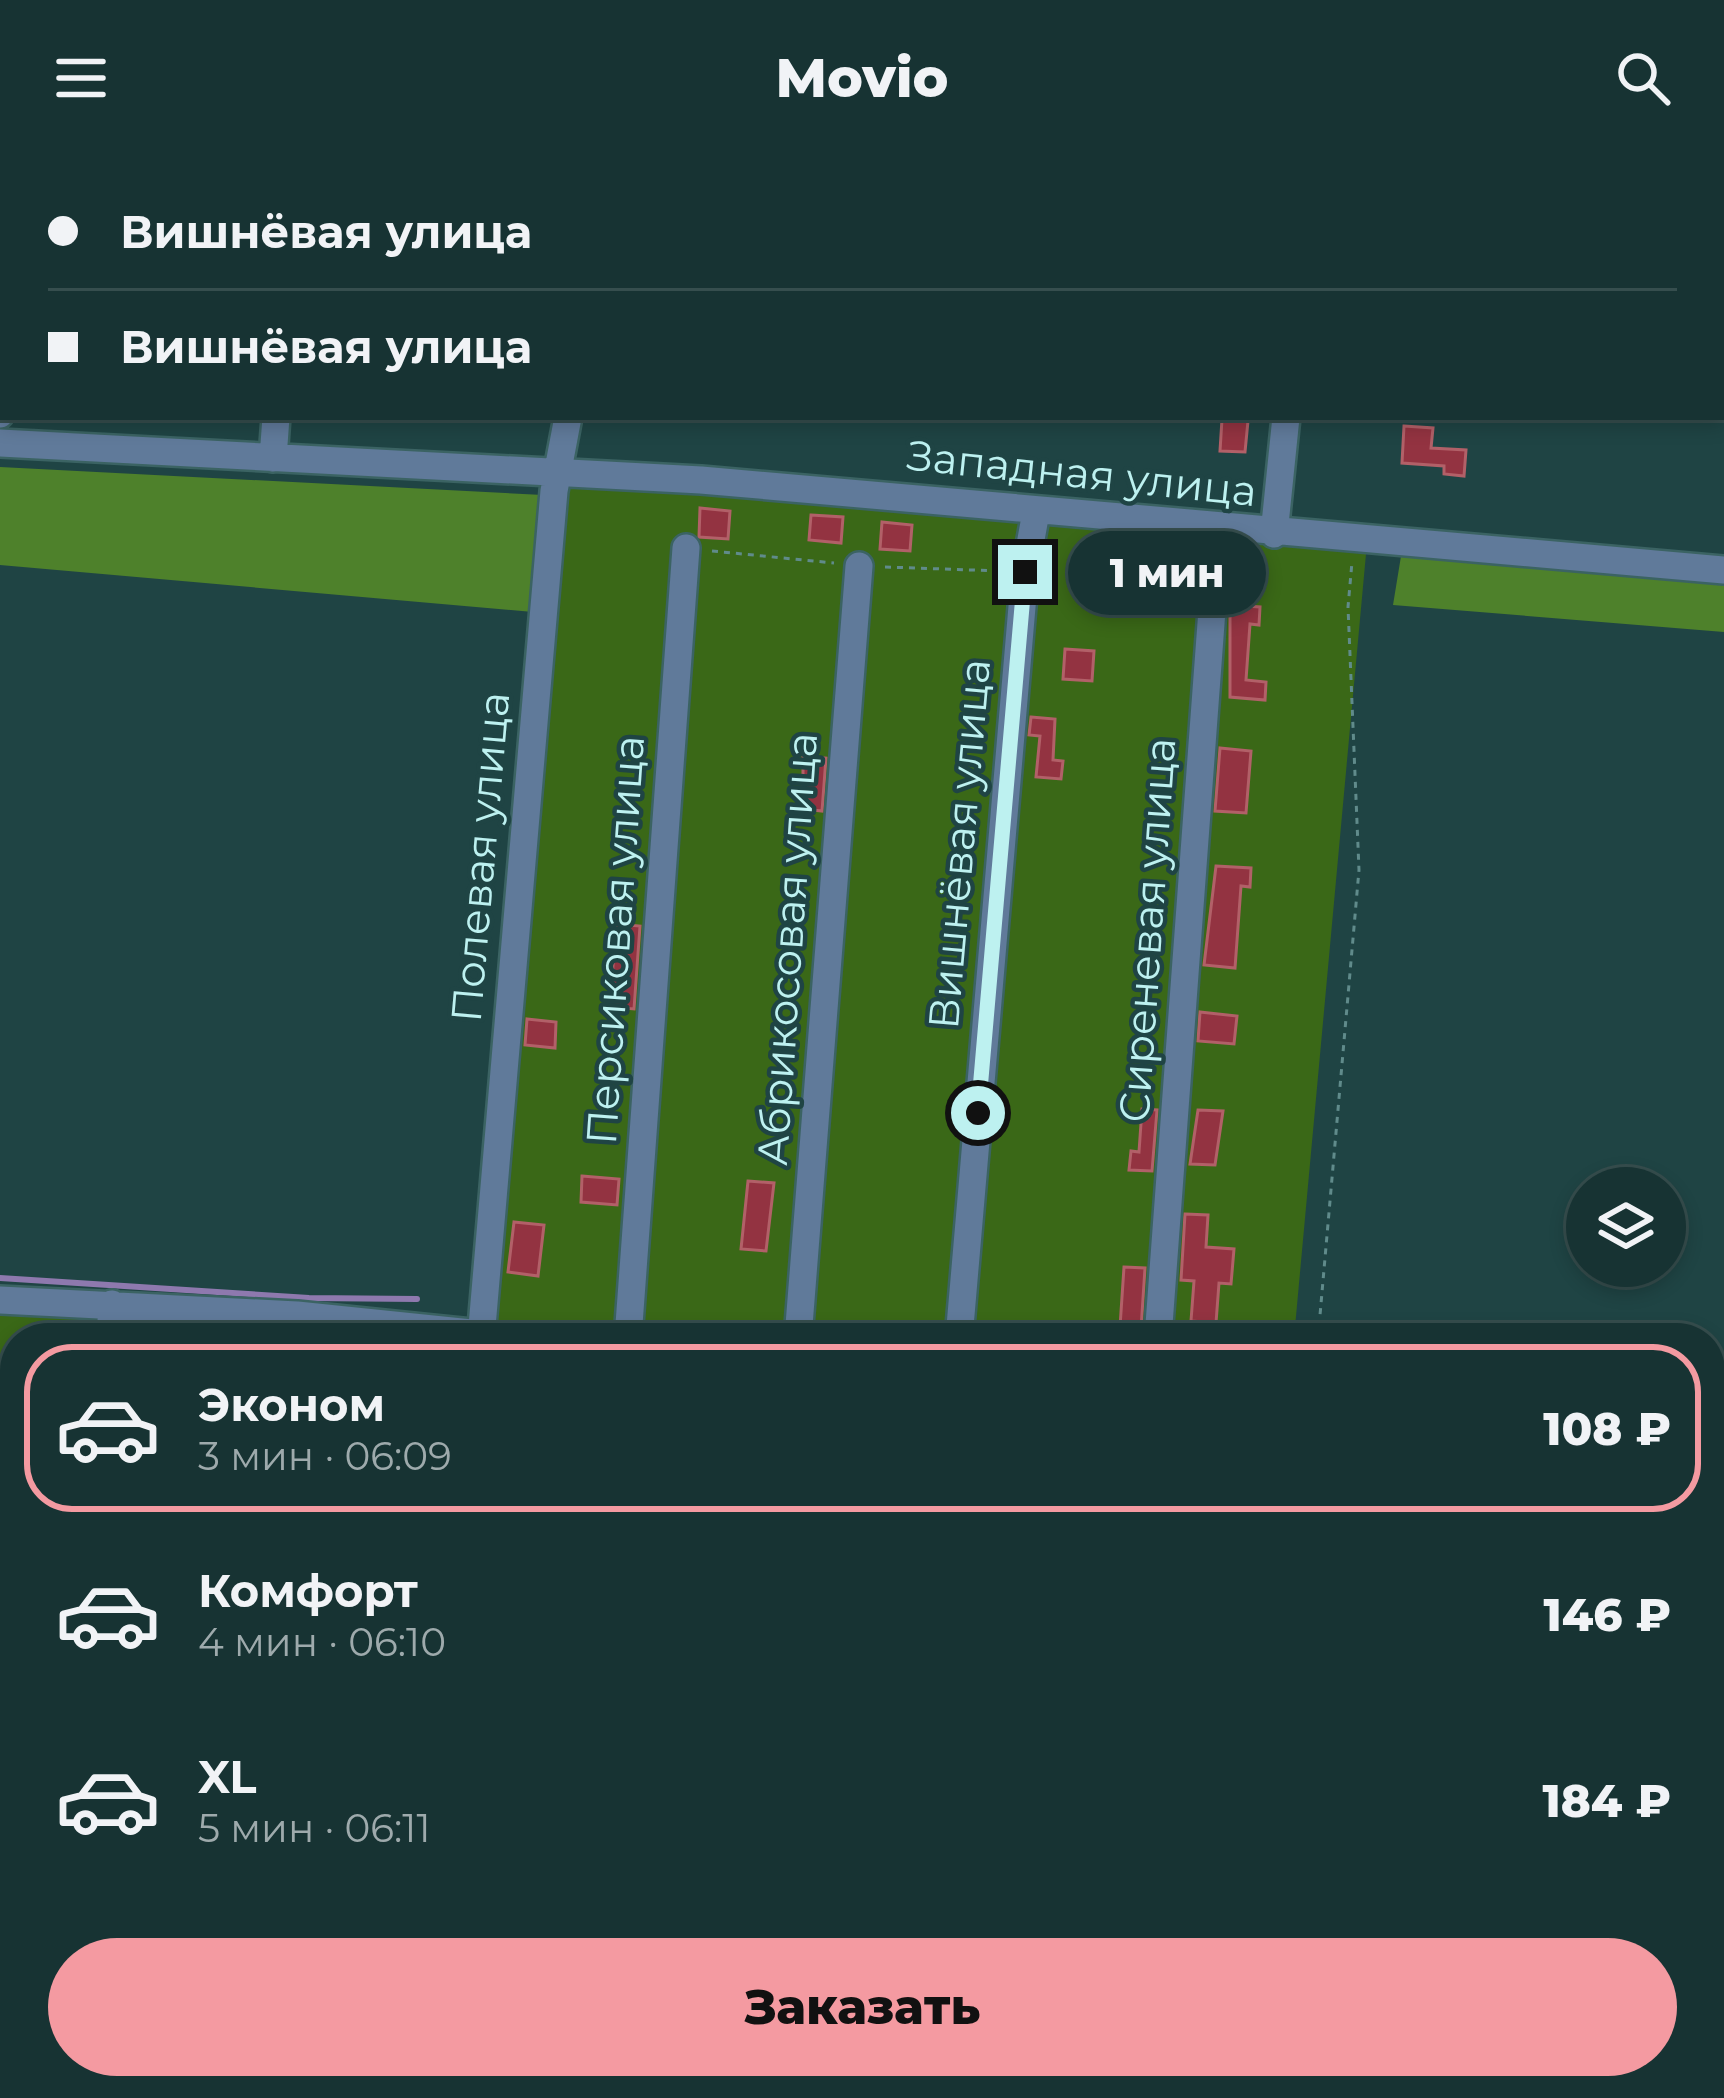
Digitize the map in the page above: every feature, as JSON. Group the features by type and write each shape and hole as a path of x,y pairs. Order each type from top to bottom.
{"street":[{"path":"273,458 276,420"},
{"name":"Полевая улица","path":"482,1323 554,491 568,420"},
{"path":"1274,534 1286,420"},
{"name":"Западная улица","path":"0,443 561,471 1724,571"},
{"name":"Вишнёвая улица","path":"960,1323 1025,572 1036,512"},
{"name":"Сиреневая улица","path":"1159,1323 1219,529"},
{"name":"Персиковая улица","path":"629,1323 686,548"},
{"name":"Абрикосовая улица","path":"799,1323 859,566"},
{"path":"0,1300 112,1304 264,1323"},
{"path":"111,1323 112,1304"}],"path":[{"path":"1319,1323 1359,870 1348,607 1354,541"}],"green space":[{"path":"0,467 543,495 533,612 0,565"},
{"path":"555,477 756,487 1366,554 1295,1323 486,1323 486,1316 469,1314"},
{"path":"1402,550 1724,576 1724,632 1393,605"},
{"path":"0,1300 291,1323 0,1323"}],"building":[{"path":"1222,420 1248,421 1245,452 1220,451"},
{"path":"1404,426 1433,428 1431,448 1466,450 1464,476 1444,474 1444,466 1402,463"},
{"path":"700,508 730,511 728,539 699,537"},
{"path":"811,515 843,517 841,543 809,540"},
{"path":"882,522 912,525 910,551 880,549"},
{"path":"1230,605 1260,607 1259,625 1250,624 1246,680 1266,682 1265,700 1230,697"},
{"path":"1065,649 1094,651 1092,681 1063,679"},
{"path":"1031,717 1055,719 1053,760 1063,761 1061,779 1036,777 1040,736 1029,735"},
{"path":"1220,748 1251,751 1246,813 1215,811"},
{"path":"803,756 826,758 822,811 803,809"},
{"path":"1216,866 1251,868 1250,887 1241,886 1235,968 1204,965"},
{"path":"616,924 640,926 634,1009 610,1007"},
{"path":"1200,1012 1237,1016 1234,1044 1198,1041"},
{"path":"527,1019 556,1022 555,1048 525,1045"},
{"path":"1142,1109 1157,1110 1152,1171 1129,1170 1131,1151 1139,1152"},
{"path":"1198,1110 1223,1111 1215,1165 1190,1164"},
{"path":"582,1176 619,1179 617,1205 581,1202"},
{"path":"748,1181 774,1183 766,1251 741,1249"},
{"path":"1185,1214 1208,1215 1206,1247 1234,1249 1231,1284 1219,1283 1216,1323 1191,1321 1194,1281 1181,1280"},
{"path":"514,1222 544,1225 538,1276 508,1272"},
{"path":"1124,1267 1145,1268 1141,1323 1120,1323"}],"waterway":[{"path":"0,1278 309,1298 417,1299"}],"route":[{"path":"978,1113 1025,572"}]}
